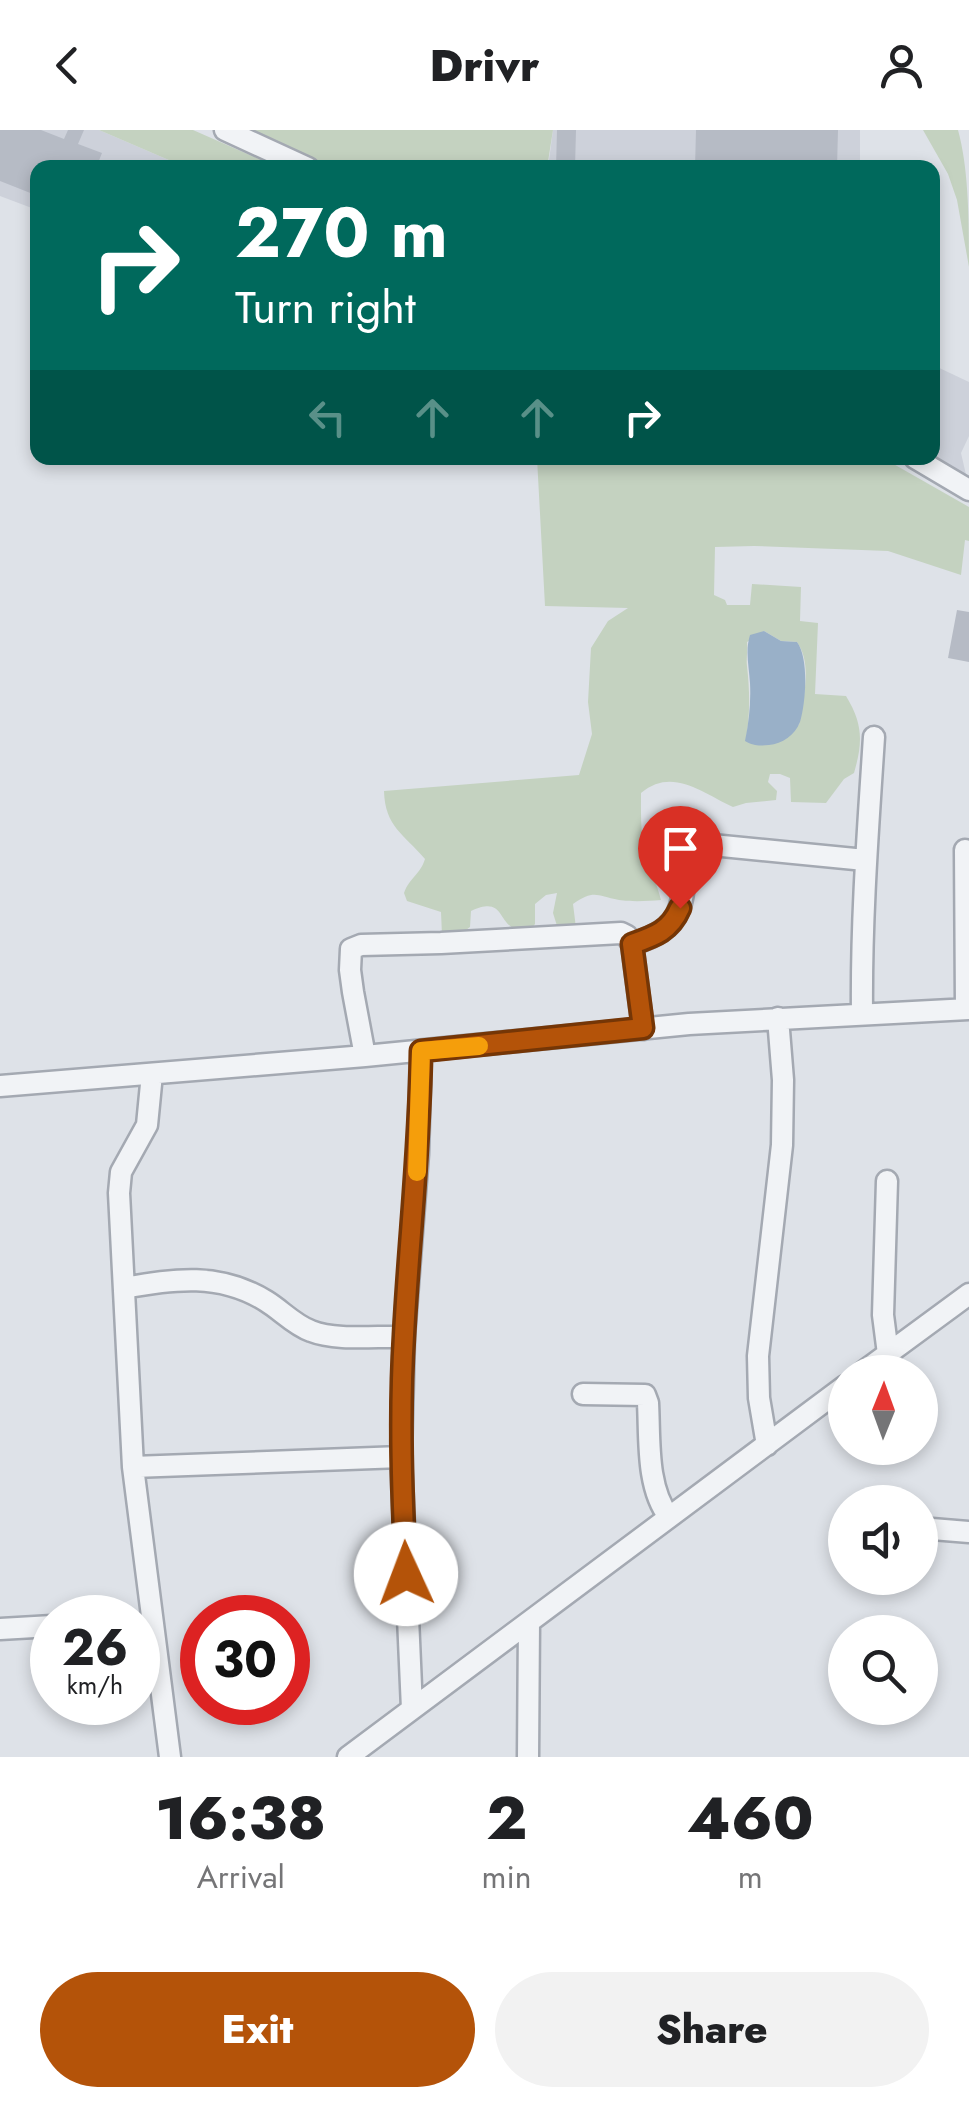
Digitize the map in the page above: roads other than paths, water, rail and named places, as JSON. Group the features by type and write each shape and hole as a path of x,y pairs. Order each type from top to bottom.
{"street":[{"path":"225,130 276,160"},
{"path":"927,465 966,488"},
{"path":"862,1013 865,860 874,737"},
{"path":"632,944 673,922 684,890 686,856 692,845 865,860"},
{"path":"0,1086 643,1028 968,1009 965,850"},
{"path":"364,1056 350,970 354,946 610,933 627,936 632,944 643,1028"},
{"path":"766,1445 758,1356 782,1145 778,1018"},
{"path":"412,1709 402,1457 404,1337 418,1154 421,1051"},
{"path":"143,1595 119,1193 121,1172 147,1125 152,1074"},
{"path":"886,1181 883,1316 888,1354 969,1294"},
{"path":"124,1288 213,1280 266,1300 312,1332 404,1337"},
{"path":"583,1394 645,1395 654,1478 661,1507 669,1517"},
{"path":"348,1757 828,1399"},
{"path":"133,1468 402,1457"},
{"path":"938,1529 969,1532"},
{"path":"528,1757 529,1622"},
{"path":"0,1629 30,1627"},
{"path":"160,1703 170,1757"}],"water":[{"path":"764,631 781,641 797,642 805,669 805,692 795,731 779,743 759,745 745,741 750,698 748,647 750,635"}]}
